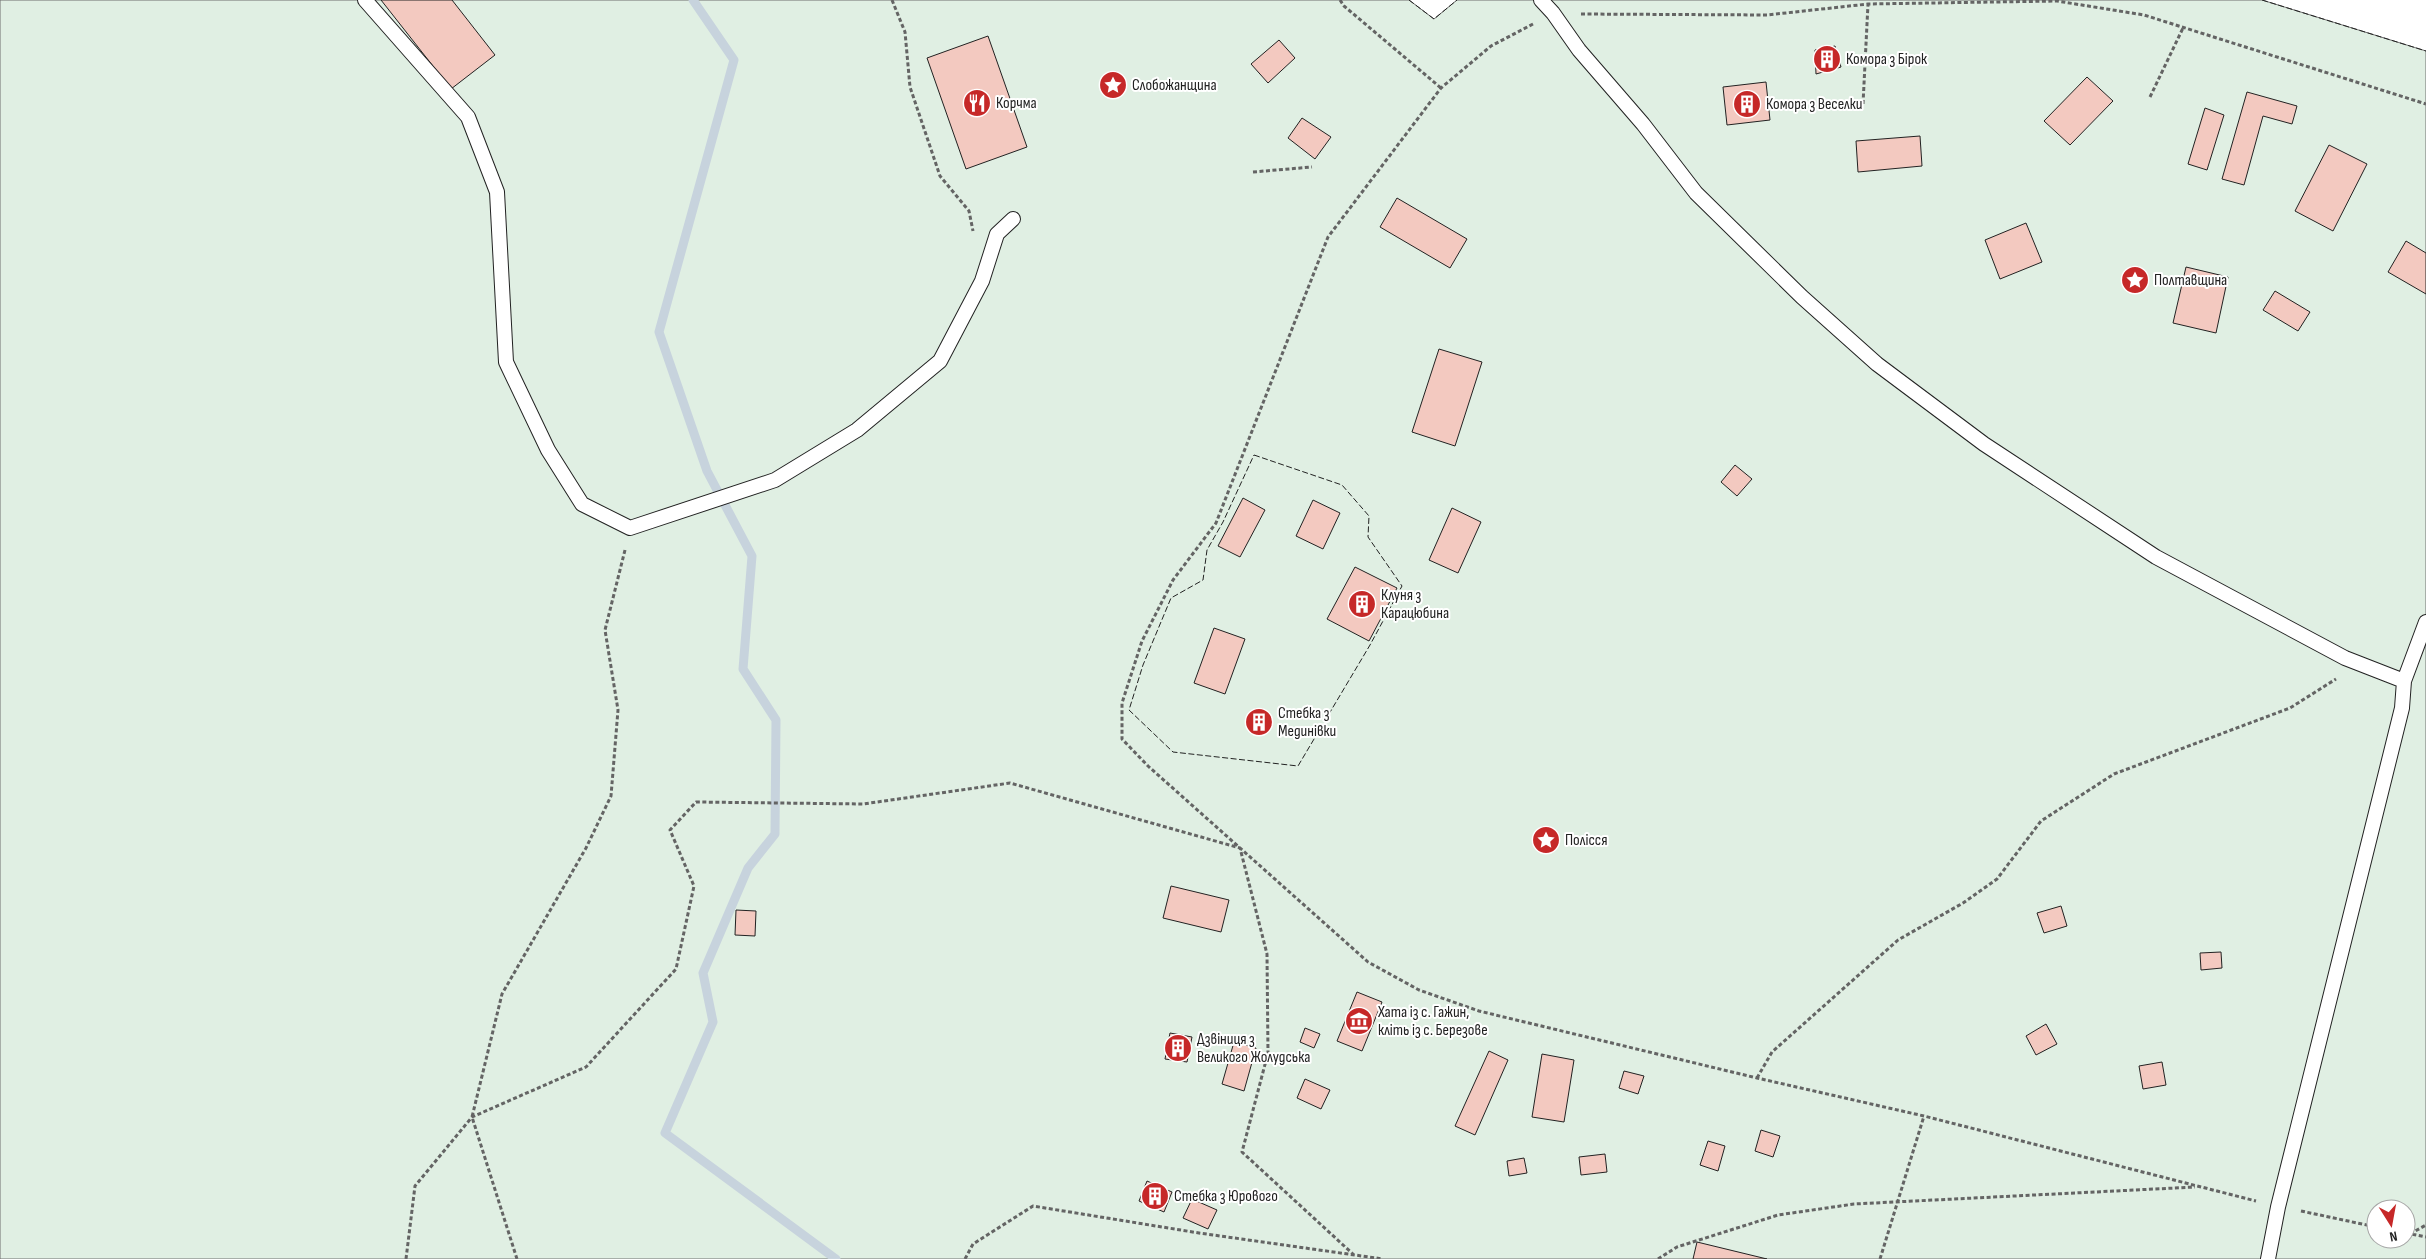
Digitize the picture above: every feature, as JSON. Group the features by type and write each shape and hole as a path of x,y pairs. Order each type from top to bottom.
{"lane":[{"path":"365,0 468,117 497,192 506,362 548,450 582,504 630,528 775,480 857,430 940,361 982,281 997,234 1013,219"},
{"path":"1541,0 1553,13 1579,50 1642,124 1696,193 1802,297 1877,364 1984,444 2156,557 2360,664 2404,681"},
{"path":"2268,1259 2278,1207 2402,708 2404,681 2426,622"}],"path":[{"path":"892,0 905,32 910,87 922,126 940,176 969,211 974,237"},
{"path":"1340,0 1344,6 1441,88"},
{"path":"2366,1225 2278,1207 1924,1116 1479,1011 1419,990 1368,962 1148,766 1122,739 1122,703 1142,641 1158,608 1173,580 1216,522 1328,237 1441,88 1491,46 1553,13 1767,15 1868,4 2057,1 2144,15 2426,104"},
{"path":"1863,104 1868,4"},
{"path":"2150,97 2183,28"},
{"path":"1253,172 1312,167"},
{"path":"406,1259 415,1186 472,1116 502,994 586,848 611,796 618,710 605,630 630,528"},
{"path":"1757,1078 1772,1052 1898,940 1963,903 1997,878 2041,822 2114,774 2290,708 2360,664"},
{"path":"472,1116 586,1068 676,969 694,886 670,830 696,802 862,804 1010,783 1240,848"},
{"path":"1240,848 1267,954 1268,1053 1242,1152 1354,1255"},
{"path":"472,1116 517,1259"},
{"path":"1880,1259 1924,1116"},
{"path":"1658,1259 1676,1247 1778,1215 1854,1204 2199,1186"},
{"path":"965,1259 973,1244 1033,1206 1199,1233 1383,1259"}],"green space":[{"path":"0,0 1409,0 1434,19 1457,0 2262,0 2426,51 2426,1259 0,1259"}],"building":[{"path":"381,0 452,0 495,55 451,89"},
{"name":"Корчма","path":"988,36 1027,147 966,169 927,58"},
{"path":"1279,40 1295,58 1268,83 1251,64"},
{"name":"Комора з Бірок","path":"1835,46 1841,67 1816,74 1815,50"},
{"path":"2087,77 2113,101 2070,145 2044,121"},
{"name":"Комора з Веселки","path":"1766,82 1770,120 1727,125 1723,87"},
{"path":"2247,92 2297,106 2292,124 2263,116 2244,185 2222,179"},
{"path":"2205,108 2224,115 2207,170 2188,164"},
{"path":"1302,118 1331,137 1315,159 1288,138"},
{"path":"1920,136 1922,166 1858,172 1856,141"},
{"path":"2329,145 2367,164 2333,231 2295,211"},
{"path":"1397,198 1467,239 1450,268 1380,227"},
{"path":"2026,223 2042,262 2000,279 1985,240"},
{"path":"2406,241 2426,253 2426,294 2388,272"},
{"path":"2186,267 2228,277 2216,333 2173,323"},
{"path":"2275,291 2310,312 2298,331 2263,310"},
{"path":"1439,349 1482,362 1455,446 1412,432"},
{"path":"1735,465 1752,479 1737,496 1721,482"},
{"path":"1243,498 1265,510 1240,557 1218,546"},
{"path":"1313,500 1340,513 1323,549 1296,536"},
{"path":"1452,508 1481,522 1458,573 1429,560"},
{"name":"Клуня з Карацюбина","path":"1355,567 1397,588 1369,641 1327,619"},
{"path":"1214,628 1245,639 1225,694 1194,683"},
{"name":"Стебка з Мединівки","path":"1250,713 1269,714 1269,731 1250,730"},
{"path":"1171,886 1229,900 1221,932 1163,918"},
{"path":"2061,906 2067,926 2044,933 2037,913"},
{"path":"736,910 756,911 755,936 735,935"},
{"path":"2221,952 2222,968 2201,970 2200,953"},
{"name":"Хата із с. Гажин, кліть із с. Березове","path":"1357,992 1382,1002 1362,1051 1337,1041"},
{"path":"2046,1024 2057,1044 2036,1055 2026,1036"},
{"path":"1305,1028 1320,1034 1314,1048 1300,1042"},
{"name":"Дзвіниця з Великого Жолудська","path":"1170,1033 1192,1037 1187,1062 1165,1059"},
{"path":"1234,1042 1256,1048 1244,1091 1222,1084"},
{"path":"1489,1051 1508,1060 1475,1135 1455,1126"},
{"path":"1542,1054 1574,1060 1564,1122 1532,1117"},
{"path":"2162,1062 2166,1085 2143,1089 2139,1066"},
{"path":"1624,1071 1644,1076 1638,1094 1619,1088"},
{"path":"1305,1079 1330,1090 1321,1109 1297,1098"},
{"path":"1761,1130 1780,1136 1773,1157 1755,1151"},
{"path":"1708,1141 1725,1146 1718,1171 1700,1165"},
{"path":"1605,1154 1607,1172 1581,1175 1579,1157"},
{"path":"1524,1158 1527,1173 1509,1176 1507,1161"},
{"name":"Стебка з Юрового","path":"1147,1181 1172,1192 1164,1212 1139,1201"},
{"path":"1192,1199 1217,1210 1208,1229 1183,1218"},
{"path":"1697,1242 1767,1259 1693,1259"}],"waterway":[{"path":"693,0 734,60 659,332 707,471 752,556 743,669 776,720 775,834 748,868 703,973 713,1022 665,1133 836,1259"}],"fence":[{"path":"1409,0 1434,19 1457,0"},
{"path":"2262,0 2426,51"},
{"path":"1254,455 1342,485 1369,516 1368,537 1402,586 1370,645 1298,766 1173,752 1129,710 1143,665 1171,598 1203,580 1207,550 1223,522 1254,455"}],"place":[{"name":"Комора з Бірок","path":"1827,59"},
{"name":"Слобожанщина","path":"1113,85"},
{"name":"Корчма","path":"977,103"},
{"name":"Комора з Веселки","path":"1747,104"},
{"name":"Полтавщина","path":"2135,280"},
{"name":"Клуня з Карацюбина","path":"1362,604"},
{"name":"Стебка з Мединівки","path":"1259,722"},
{"name":"Полісся","path":"1546,840"},
{"name":"Хата із с. Гажин, кліть із с. Березове","path":"1359,1021"},
{"name":"Дзвіниця з Великого Жолудська","path":"1178,1048"},
{"name":"Стебка з Юрового","path":"1155,1196"}]}
